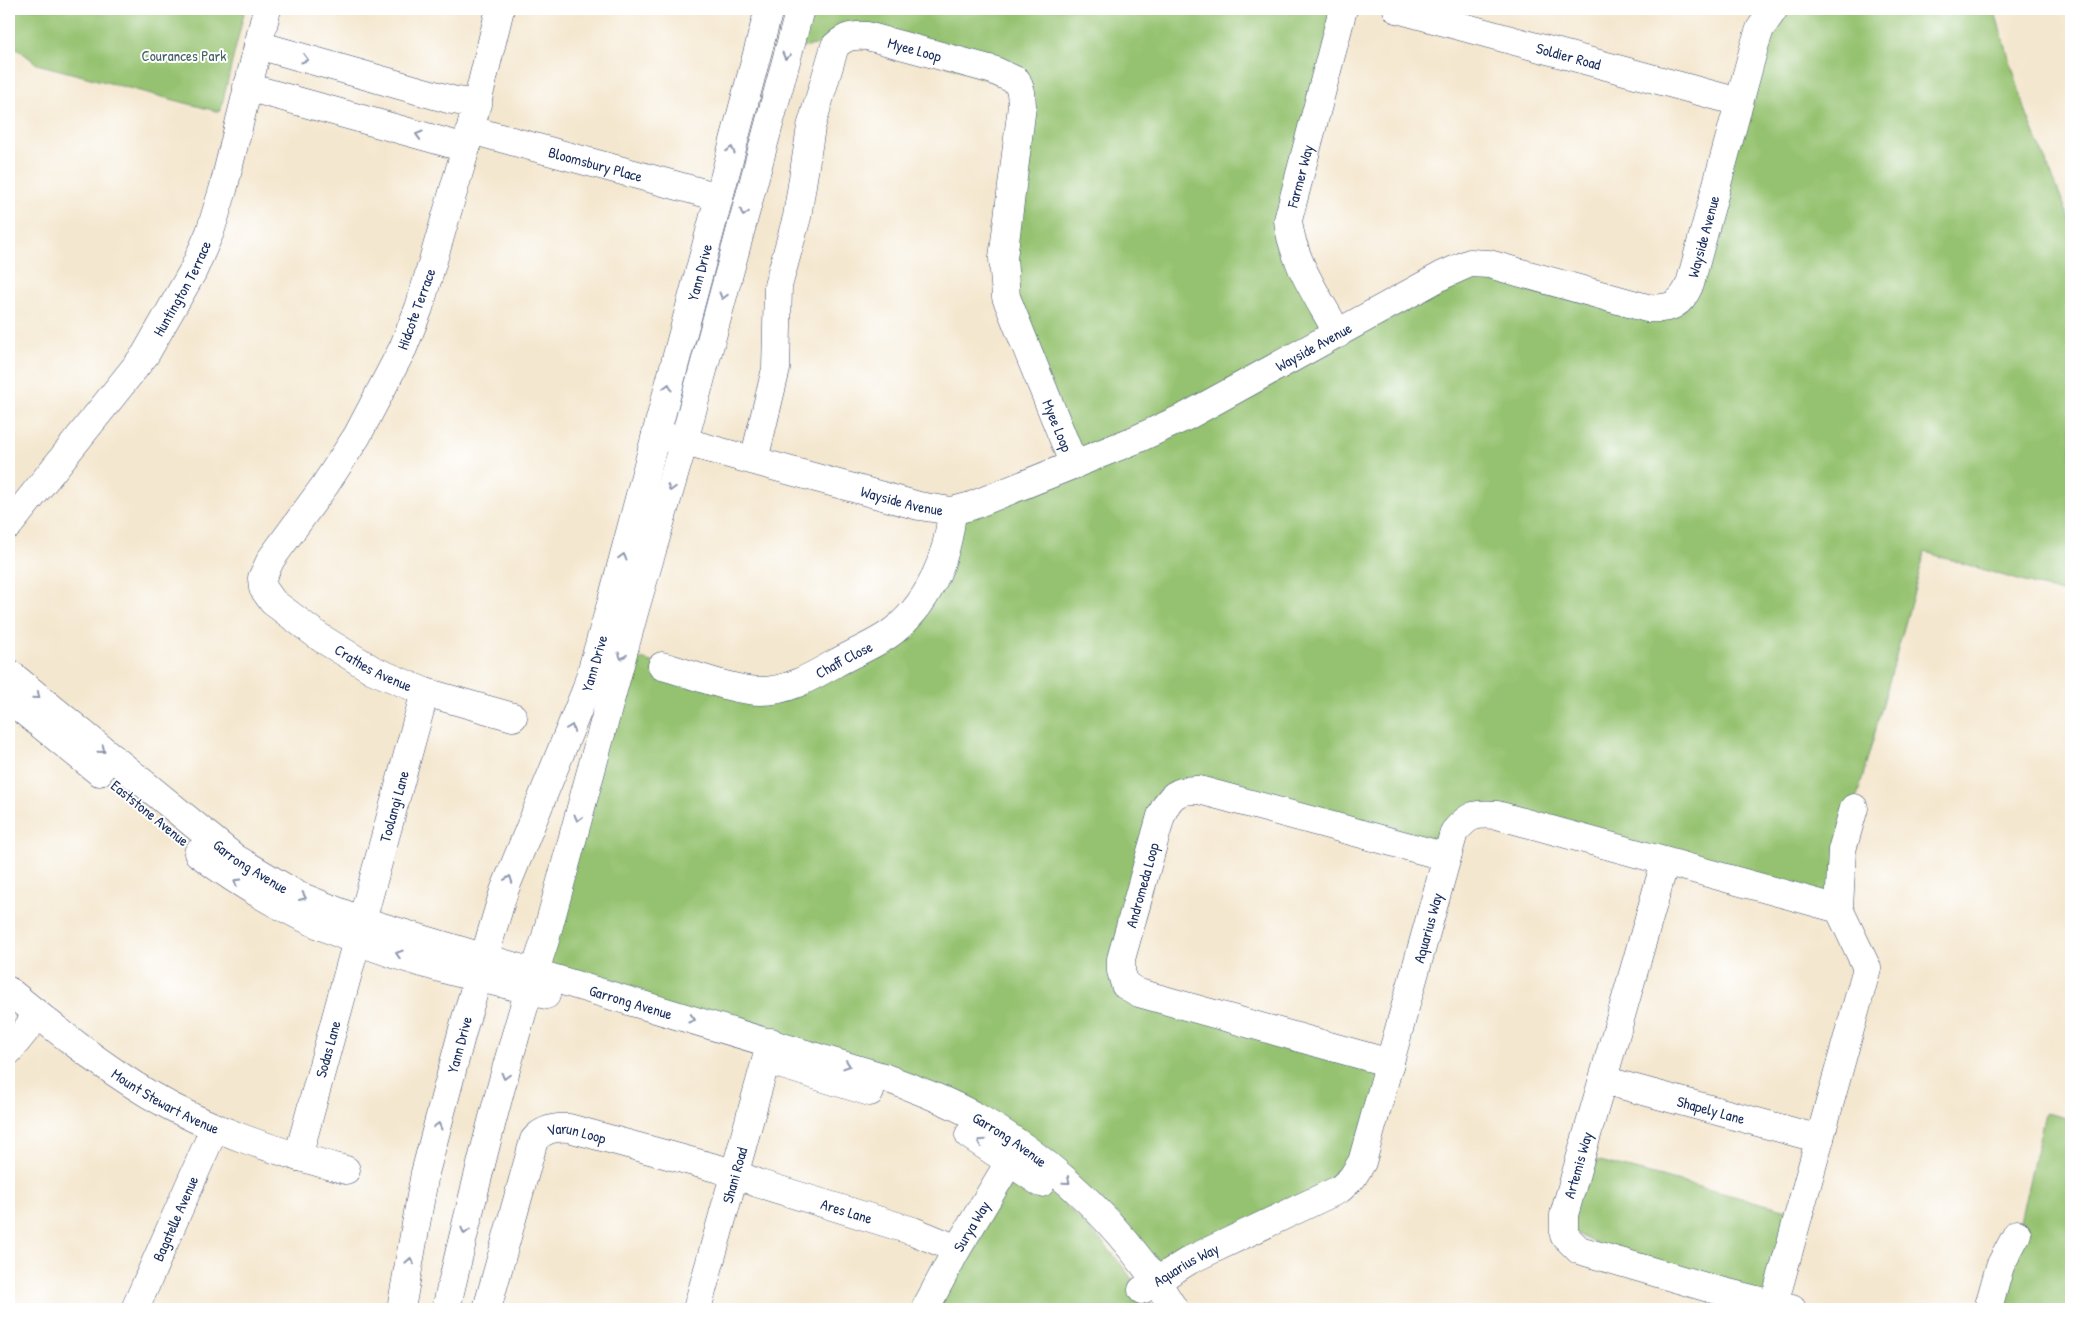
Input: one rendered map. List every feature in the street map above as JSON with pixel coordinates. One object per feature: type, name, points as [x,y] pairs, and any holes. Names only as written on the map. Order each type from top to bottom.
[{"type":"street","name":"Huntington Terrace","points":[[9,525],[121,388],[169,316],[193,271],[210,232],[223,190],[267,9]]},
{"type":"street","name":"Hidcote Terrace","points":[[262,578],[271,559],[325,485],[357,436],[386,385],[418,308],[469,139],[500,9]]},
{"type":"street","name":"Yann Drive","points":[[401,1309],[425,1173],[482,967],[513,867],[586,690],[769,9]]},
{"type":"street","name":"Yann Drive","points":[[446,1309],[476,1183],[684,441],[800,9]]},
{"type":"street","name":"Farmer Way","points":[[1338,334],[1298,259],[1291,242],[1288,220],[1343,9]]},
{"type":"street","name":"Soldier Road","points":[[1396,9],[1739,102]]},
{"type":"street","name":"Wayside Avenue","points":[[656,434],[919,506],[952,511],[971,506],[1074,465],[1187,416],[1460,266],[1477,262],[1648,308],[1669,308],[1678,303],[1690,284],[1760,29],[1774,9]]},
{"type":"street","name":"Myee Loop","points":[[754,460],[774,384],[778,286],[797,217],[811,127],[836,46],[844,38],[853,35],[867,36],[993,70],[1017,81],[1021,92],[1022,106],[1003,258],[1004,281],[1009,304],[1074,465]]},
{"type":"street","points":[[258,45],[452,100],[478,104]]},
{"type":"street","name":"Bloomsbury Place","points":[[247,87],[719,197]]},
{"type":"street","name":"Chaff Close","points":[[662,666],[759,691],[793,685],[807,679],[887,635],[918,608],[945,554],[950,535],[952,511]]},
{"type":"street","name":"Crathes Avenue","points":[[262,578],[263,588],[273,602],[321,638],[373,670],[425,692],[513,716]]},
{"type":"street","name":"Garrong Avenue","points":[[9,673],[235,858],[359,930],[446,970],[482,967],[769,1051],[910,1106],[976,1138],[1015,1152],[1150,1294],[1174,1309]]},
{"type":"street","name":"Toolangi Lane","points":[[359,930],[425,692]]},
{"type":"street","name":"Eaststone Avenue","points":[[9,699],[230,878],[276,906],[326,929]]},
{"type":"street","name":"Andromeda Loop","points":[[1390,1062],[1139,993],[1125,985],[1121,971],[1121,959],[1153,844],[1167,803],[1175,793],[1186,790],[1199,790],[1447,857]]},
{"type":"street","points":[[1783,1307],[1820,1139],[1867,968],[1839,910],[1842,850],[1854,808]]},
{"type":"street","name":"Aquarius Way","points":[[1150,1294],[1190,1260],[1340,1189],[1352,1178],[1362,1162],[1454,832],[1467,818],[1480,814],[1497,815],[1839,910]]},
{"type":"street","name":"Artemis Way","points":[[1665,862],[1564,1214],[1564,1235],[1579,1250],[1706,1299],[1783,1307]]},
{"type":"street","name":"Garrong Avenue","points":[[326,929],[359,930]]},
{"type":"street","name":"Sodas Lane","points":[[298,1157],[359,930]]},
{"type":"street","name":"Mount Stewart Avenue","points":[[9,991],[118,1075],[152,1096],[214,1127],[298,1157],[346,1170]]},
{"type":"street","points":[[9,1051],[38,1015]]},
{"type":"street","name":"Shani Road","points":[[697,1309],[769,1051]]},
{"type":"street","name":"Shapely Lane","points":[[1603,1080],[1820,1139]]},
{"type":"street","name":"Bagatelle Avenue","points":[[135,1309],[214,1127]]},
{"type":"street","name":"Varun Loop","points":[[487,1309],[531,1149],[534,1140],[544,1131],[557,1127],[569,1128],[734,1173]]},
{"type":"street","name":"Surya Way","points":[[925,1309],[1015,1152]]},
{"type":"street","name":"Ares Lane","points":[[734,1173],[757,1183],[913,1231],[958,1249]]},
{"type":"street","points":[[1988,1309],[2000,1266],[2017,1234]]},
{"type":"green space","name":"Courances Park","points":[[9,9],[245,9],[220,112],[37,64],[9,42]]},
{"type":"green space","points":[[800,9],[1343,9],[1290,208],[1338,334],[1460,266],[1669,308],[1774,9],[1994,9],[2027,115],[2071,222],[2071,596],[1925,552],[1854,808],[1839,909],[1480,813],[1447,857],[1175,793],[1125,985],[1390,1063],[1362,1162],[1156,1281],[979,1119],[535,972],[623,652],[662,666],[759,691],[903,622],[952,511],[1074,465],[1012,312],[1021,92],[867,36],[787,50]]},
{"type":"green space","points":[[2045,1113],[2071,1119],[2071,1309],[1988,1309],[2017,1234]]},
{"type":"green space","points":[[1581,1156],[1799,1213],[1774,1304],[1655,1273],[1563,1227]]},
{"type":"green space","points":[[1010,1160],[1051,1192],[1088,1227],[1122,1266],[1152,1309],[925,1309]]}]
